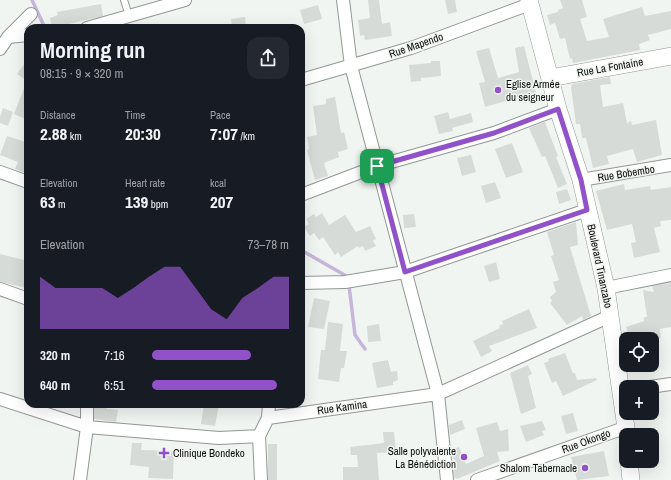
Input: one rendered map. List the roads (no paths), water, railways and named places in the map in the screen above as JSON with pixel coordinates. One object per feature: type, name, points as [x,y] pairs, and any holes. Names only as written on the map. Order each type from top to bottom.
[{"type":"street","points":[[101,24],[185,0]]},
{"type":"street","points":[[343,0],[351,66],[438,394],[447,480]]},
{"type":"street","name":"Rue Mapendo","points":[[305,79],[411,48],[530,2]]},
{"type":"street","name":"Boulevard Tinanzabo","points":[[530,2],[558,109],[581,180],[606,288],[622,380]]},
{"type":"street","points":[[0,49],[8,37],[31,14]]},
{"type":"street","points":[[8,37],[24,35]]},
{"type":"street","name":"Rue La Fontaine","points":[[550,78],[671,56]]},
{"type":"street","points":[[305,193],[377,166],[494,133],[558,109]]},
{"type":"street","name":"Rue Bobembo","points":[[581,180],[671,165]]},
{"type":"street","points":[[0,172],[24,181]]},
{"type":"street","points":[[305,283],[345,282],[405,272],[587,210]]},
{"type":"street","points":[[606,288],[671,275]]},
{"type":"street","points":[[0,289],[24,297]]},
{"type":"street","name":"Rue Kamina","points":[[268,418],[438,394],[610,316]]},
{"type":"street","points":[[659,386],[671,384]]},
{"type":"street","points":[[0,399],[24,407]]},
{"type":"street","points":[[28,408],[87,427],[219,438],[259,436]]},
{"type":"street","points":[[80,480],[87,427],[88,408]]},
{"type":"street","points":[[262,480],[259,436],[268,418],[269,408]]},
{"type":"street","name":"Rue Okongo","points":[[477,480],[619,434]]},
{"type":"street","points":[[630,468],[631,480]]},
{"type":"lane","points":[[124,0],[129,16]]},
{"type":"waterway","points":[[32,0],[43,24]]},
{"type":"waterway","points":[[305,252],[348,277],[355,335],[365,349]]},
{"type":"place","name":"Eglise Armée du seigneur","points":[[498,90]]},
{"type":"place","name":"Clinique Bondeko","points":[[164,453]]},
{"type":"place","name":"Salle polyvalente La Bénédiction","points":[[464,457]]},
{"type":"place","name":"Shalom Tabernacle","points":[[585,468]]}]
